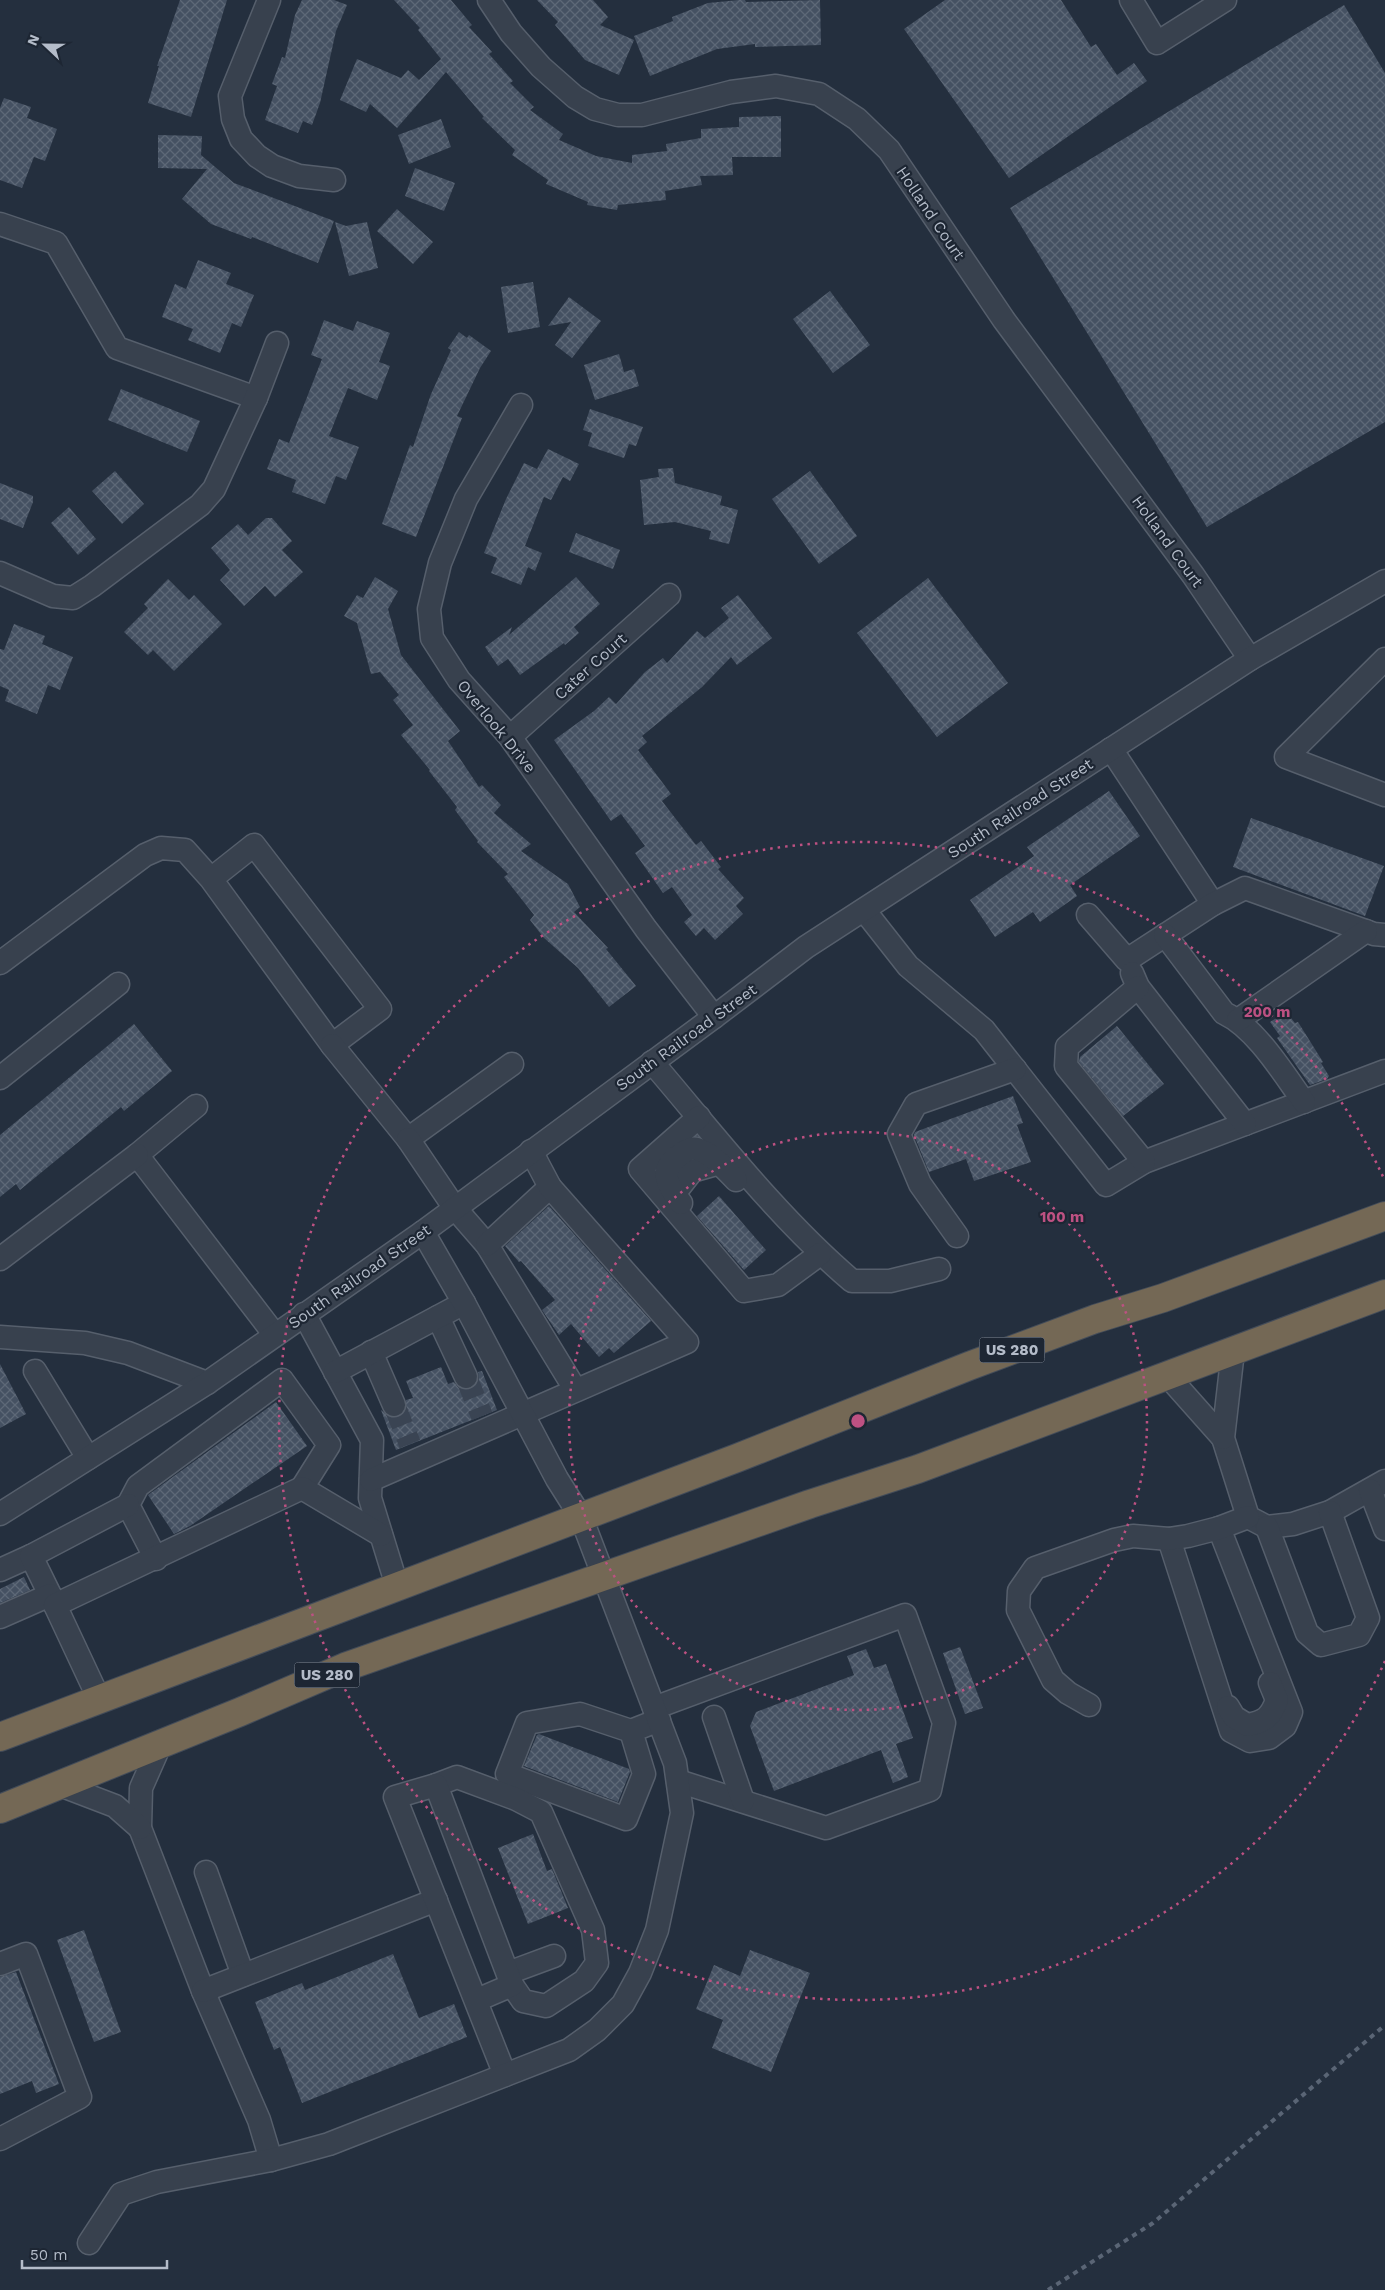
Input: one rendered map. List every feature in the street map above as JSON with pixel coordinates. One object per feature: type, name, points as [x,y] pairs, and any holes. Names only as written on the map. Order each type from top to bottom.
[{"type":"highway","name":"US 280","points":[[0,1737],[581,1517],[970,1366],[1095,1319],[1163,1298],[1385,1216]]},
{"type":"highway","name":"US 280","points":[[0,1809],[160,1745],[344,1667],[810,1504],[918,1469],[1385,1294]]},
{"type":"street","points":[[269,0],[230,96],[233,119],[241,139],[257,156],[272,166],[299,176],[334,180]]},
{"type":"street","name":"Holland Court","points":[[489,0],[511,34],[541,67],[574,97],[595,109],[618,115],[642,114],[690,104],[731,92],[776,86],[820,94],[857,119],[889,150],[1004,320],[1193,575],[1250,658]]},
{"type":"street","points":[[1131,0],[1157,43],[1225,0]]},
{"type":"street","points":[[0,224],[56,243],[117,348],[256,398]]},
{"type":"street","points":[[0,573],[54,596],[72,598],[92,586],[200,505],[214,489],[256,398],[277,343]]},
{"type":"street","name":"Overlook Drive","points":[[521,405],[466,499],[440,563],[429,609],[432,638],[459,680],[510,737],[646,929],[714,1017]]},
{"type":"street","name":"South Railroad Street","points":[[0,1514],[207,1383],[423,1232],[454,1207],[714,1017],[806,947],[1250,658],[1385,581]]},
{"type":"street","name":"Cater Court","points":[[510,737],[670,595]]},
{"type":"street","points":[[1385,659],[1286,757],[1385,795]]},
{"type":"street","points":[[1111,749],[1213,904]]},
{"type":"street","points":[[211,879],[254,845],[380,1009],[332,1045]]},
{"type":"street","points":[[0,963],[145,855],[161,848],[185,850],[211,879],[332,1045],[408,1139],[454,1207],[488,1245],[575,1390]]},
{"type":"street","points":[[1126,960],[1213,904],[1245,888],[1375,934]]},
{"type":"street","points":[[864,910],[908,966],[984,1030],[1106,1185],[1144,1162],[1385,1071]]},
{"type":"street","points":[[1088,915],[1126,960],[1138,987],[1245,1124]]},
{"type":"street","points":[[1238,1020],[1375,934]]},
{"type":"street","points":[[1165,935],[1224,1013],[1238,1020],[1273,1060],[1304,1102]]},
{"type":"street","points":[[0,1078],[118,984]]},
{"type":"street","points":[[1138,987],[1067,1047],[1066,1066],[1144,1162]]},
{"type":"street","points":[[652,1062],[770,1200],[820,1254],[852,1281],[890,1281],[939,1269]]},
{"type":"street","points":[[408,1139],[512,1064]]},
{"type":"street","points":[[957,1236],[920,1184],[899,1134],[916,1104],[1015,1069]]},
{"type":"street","points":[[0,1259],[137,1155],[196,1106]]},
{"type":"street","points":[[699,1117],[640,1169],[718,1263],[744,1292],[778,1285],[820,1254]]},
{"type":"street","points":[[718,1263],[720,1253],[669,1188],[666,1173],[672,1160],[688,1149],[698,1149],[720,1163],[750,1195],[770,1200]]},
{"type":"street","points":[[371,1480],[413,1452],[484,1422],[523,1413],[687,1342],[550,1187],[531,1151]]},
{"type":"street","points":[[137,1155],[275,1335]]},
{"type":"street","points":[[488,1245],[550,1187]]},
{"type":"street","points":[[89,2243],[108,2211],[121,2194],[157,2182],[271,2160],[329,2144],[569,2050],[596,2030],[623,2004],[640,1973],[658,1930],[682,1813],[675,1763],[581,1517],[557,1479],[464,1303],[423,1232]]},
{"type":"street","points":[[335,1372],[464,1303]]},
{"type":"street","points":[[304,1314],[372,1440],[370,1498],[397,1586]]},
{"type":"street","points":[[438,1317],[466,1377]]},
{"type":"street","points":[[0,1337],[85,1343],[128,1352],[207,1383]]},
{"type":"street","points":[[1223,1438],[1233,1351]]},
{"type":"street","points":[[371,1352],[394,1405]]},
{"type":"street","points":[[35,1371],[88,1458]]},
{"type":"street","points":[[1167,1376],[1223,1438],[1257,1522],[1307,1633],[1321,1645],[1359,1635],[1368,1618],[1330,1512]]},
{"type":"street","points":[[0,1570],[31,1556],[128,1505],[138,1486],[282,1380],[328,1445],[302,1488],[156,1558],[53,1600],[0,1617]]},
{"type":"street","points":[[1088,1705],[1068,1693],[1053,1680],[1018,1610],[1019,1591],[1034,1568],[1114,1540],[1133,1536],[1169,1539],[1257,1522],[1294,1524],[1330,1512],[1377,1486],[1385,1529]]},
{"type":"street","points":[[302,1488],[381,1535]]},
{"type":"street","points":[[128,1505],[156,1558]]},
{"type":"street","points":[[1169,1539],[1231,1731],[1250,1741],[1269,1738],[1284,1726],[1291,1712],[1219,1528]]},
{"type":"street","points":[[31,1556],[99,1699]]},
{"type":"street","points":[[631,1731],[656,1714],[905,1615],[944,1723],[930,1790],[826,1828],[678,1780]]},
{"type":"street","points":[[580,1714],[631,1731],[644,1774],[626,1819],[507,1774],[527,1723],[580,1714]]},
{"type":"street","points":[[714,1717],[743,1801]]},
{"type":"street","points":[[160,1745],[141,1788],[140,1828],[203,1991],[259,2120],[271,2160]]},
{"type":"street","points":[[436,1784],[510,1979],[523,2001],[546,2006],[584,1981],[597,1964],[593,1930],[541,1812],[516,1799],[457,1777],[395,1797],[477,2000],[505,2075]]},
{"type":"street","points":[[60,1785],[115,1806],[140,1828]]},
{"type":"street","points":[[206,1872],[243,1975]]},
{"type":"street","points":[[203,1991],[436,1900]]},
{"type":"street","points":[[0,1964],[26,1954],[80,2097],[0,2139]]},
{"type":"street","points":[[477,2000],[510,1979],[554,1956]]},
{"type":"building","points":[[180,0],[227,0],[191,117],[148,103],[159,66],[157,66]]},
{"type":"building","points":[[302,0],[334,0],[347,5],[336,31],[320,103],[312,125],[303,121],[298,133],[265,120],[277,86],[272,84],[282,57],[285,58],[295,15]]},
{"type":"building","points":[[394,0],[451,0],[472,25],[469,27],[492,52],[489,54],[513,81],[510,83],[534,107],[530,110],[563,134],[559,140],[596,156],[632,163],[632,155],[667,151],[666,144],[701,138],[701,129],[739,127],[739,117],[781,116],[781,157],[732,157],[733,175],[700,176],[702,185],[665,191],[666,200],[618,205],[617,210],[587,205],[588,202],[546,184],[548,180],[512,155],[515,150],[482,118],[484,117],[446,72],[397,128],[370,104],[366,112],[340,100],[357,59],[401,78],[408,70],[419,80],[441,59],[418,30],[420,28]]},
{"type":"building","points":[[537,0],[593,0],[608,17],[600,25],[634,40],[619,75],[585,60],[555,25],[558,22]]},
{"type":"building","points":[[745,0],[746,2],[820,0],[821,45],[755,47],[755,44],[717,49],[650,76],[634,36],[673,21],[672,17],[708,3]]},
{"type":"building","points":[[945,0],[1061,0],[1091,47],[1096,44],[1117,75],[1134,63],[1147,81],[1009,178],[904,29]]},
{"type":"building","points":[[1344,5],[1385,73],[1385,422],[1207,527],[1010,208]]},
{"type":"building","points":[[4,98],[31,107],[27,118],[57,129],[45,161],[34,157],[22,188],[0,180],[0,108]]},
{"type":"building","points":[[441,119],[451,147],[409,164],[398,135]]},
{"type":"building","points":[[158,135],[202,136],[201,155],[234,183],[334,221],[318,263],[252,237],[251,239],[211,224],[182,199],[207,169],[158,168]]},
{"type":"building","points":[[415,168],[455,183],[444,211],[405,196]]},
{"type":"building","points":[[397,209],[433,242],[413,264],[377,231]]},
{"type":"building","points":[[335,222],[346,226],[367,222],[378,268],[349,276]]},
{"type":"building","points":[[198,260],[231,273],[226,284],[254,295],[241,327],[232,323],[220,353],[188,340],[193,329],[162,317],[175,284],[186,289]]},
{"type":"building","points":[[533,282],[540,327],[508,333],[501,287]]},
{"type":"building","points":[[830,291],[870,345],[833,373],[793,319]]},
{"type":"building","points":[[569,297],[601,321],[572,358],[555,345],[571,322],[548,326]]},
{"type":"building","points":[[324,320],[353,331],[357,321],[390,333],[379,362],[390,366],[377,400],[348,388],[329,436],[359,447],[346,480],[336,476],[325,504],[292,492],[296,480],[267,469],[279,439],[289,443],[322,359],[311,355]]},
{"type":"building","points":[[459,332],[467,338],[469,335],[491,351],[480,368],[457,416],[462,418],[416,537],[382,524],[410,445],[413,447],[431,394],[451,350],[448,348]]},
{"type":"building","points":[[619,354],[624,372],[634,369],[639,386],[595,400],[584,365]]},
{"type":"building","points":[[121,389],[200,421],[187,452],[108,420]]},
{"type":"building","points":[[590,409],[643,427],[636,446],[629,444],[624,458],[588,446],[592,433],[583,430]]},
{"type":"building","points":[[548,449],[579,464],[570,481],[563,477],[551,500],[544,497],[525,546],[542,553],[535,571],[528,567],[521,585],[491,573],[497,558],[484,553],[506,499],[524,463],[537,469]]},
{"type":"building","points":[[673,468],[675,483],[722,496],[720,505],[738,510],[729,544],[709,539],[711,531],[675,522],[644,525],[640,480],[659,477],[658,469]]},
{"type":"building","points":[[115,471],[144,504],[122,524],[92,491]]},
{"type":"building","points":[[810,471],[857,536],[819,564],[772,499]]},
{"type":"building","points":[[0,483],[33,496],[33,502],[23,528],[0,519]]},
{"type":"building","points":[[69,507],[96,539],[78,555],[51,523]]},
{"type":"building","points":[[266,518],[272,518],[292,541],[282,550],[303,572],[275,597],[265,586],[244,606],[220,580],[230,570],[211,548],[238,524],[248,535]]},
{"type":"building","points":[[576,533],[620,550],[613,569],[569,552]]},
{"type":"building","points":[[375,577],[398,591],[388,609],[401,655],[460,731],[448,741],[479,787],[482,785],[501,805],[494,813],[531,844],[521,851],[568,884],[580,907],[574,912],[608,948],[606,949],[636,986],[609,1007],[578,968],[544,938],[530,920],[534,915],[504,877],[508,874],[477,842],[455,810],[457,807],[401,735],[413,725],[393,700],[399,695],[380,672],[371,674],[357,623],[344,616],[357,595],[363,598]]},
{"type":"building","points":[[576,577],[600,604],[574,627],[579,633],[565,645],[564,643],[520,675],[508,659],[498,666],[485,647],[512,627],[509,635]]},
{"type":"building","points":[[928,578],[1008,683],[937,737],[857,633]]},
{"type":"building","points":[[168,579],[189,600],[194,595],[222,624],[174,671],[153,650],[148,655],[124,632],[148,608],[144,604]]},
{"type":"building","points":[[738,595],[772,638],[737,665],[731,657],[702,687],[642,736],[647,742],[638,750],[671,794],[662,801],[696,845],[701,841],[721,867],[718,869],[744,898],[736,906],[743,914],[715,940],[704,928],[696,936],[684,922],[692,915],[672,887],[663,893],[635,853],[645,846],[621,814],[611,821],[554,740],[594,711],[609,697],[616,704],[645,672],[663,658],[667,663],[697,631],[705,638],[729,618],[721,608]]},
{"type":"building","points":[[14,624],[45,636],[42,644],[73,657],[60,690],[48,685],[37,714],[5,701],[9,690],[0,686],[0,649],[4,650]]},
{"type":"building","points":[[1109,791],[1140,836],[1070,885],[1077,896],[1040,922],[1033,912],[995,937],[970,900],[1034,856],[1027,847]]},
{"type":"building","points":[[1251,818],[1384,866],[1365,916],[1233,867]]},
{"type":"building","points":[[1286,1012],[1295,1023],[1298,1022],[1323,1062],[1321,1063],[1329,1076],[1327,1079],[1310,1085],[1277,1038],[1280,1036],[1270,1022]]},
{"type":"building","points":[[134,1024],[172,1071],[124,1111],[121,1107],[20,1190],[16,1184],[0,1197],[0,1135]]},
{"type":"building","points":[[1117,1026],[1164,1084],[1123,1116],[1079,1062],[1080,1057]]},
{"type":"building","points":[[1013,1096],[1023,1123],[1017,1125],[1031,1162],[974,1181],[966,1159],[929,1172],[914,1135],[915,1132]]},
{"type":"building","points":[[719,1196],[766,1250],[744,1270],[697,1216]]},
{"type":"building","points":[[549,1206],[651,1321],[614,1353],[609,1348],[599,1357],[571,1324],[559,1335],[542,1310],[555,1300],[521,1261],[519,1262],[505,1246]]},
{"type":"building","points":[[0,1364],[26,1414],[0,1428]]},
{"type":"building","points":[[441,1367],[448,1384],[454,1382],[464,1390],[471,1389],[476,1385],[479,1379],[478,1372],[482,1371],[497,1410],[396,1450],[381,1410],[392,1418],[400,1417],[405,1412],[406,1400],[413,1398],[406,1381]]},
{"type":"building","points":[[276,1402],[307,1446],[190,1526],[174,1534],[148,1495]]},
{"type":"building","points":[[24,1577],[30,1590],[0,1603],[0,1589]]},
{"type":"building","points":[[960,1647],[983,1708],[965,1714],[943,1653]]},
{"type":"building","points":[[866,1649],[874,1668],[886,1664],[913,1738],[896,1744],[908,1777],[893,1783],[881,1750],[774,1791],[750,1726],[756,1712],[854,1675],[847,1656]]},
{"type":"building","points":[[539,1734],[629,1769],[630,1772],[618,1802],[524,1766]]},
{"type":"building","points":[[533,1834],[547,1871],[552,1869],[568,1908],[528,1924],[498,1848]]},
{"type":"building","points":[[84,1930],[121,2032],[94,2042],[57,1940]]},
{"type":"building","points":[[750,1950],[810,1973],[771,2072],[712,2048],[723,2020],[696,2009],[714,1965],[740,1976]]},
{"type":"building","points":[[393,1954],[419,2018],[454,2004],[467,2037],[302,2103],[280,2047],[274,2050],[255,2002],[302,1983],[305,1990]]},
{"type":"building","points":[[16,1972],[59,2084],[36,2093],[32,2081],[0,2094],[0,1977]]},
{"type":"tunnel","points":[[466,1377],[482,1416]]},
{"type":"tunnel","points":[[394,1405],[410,1444]]},
{"type":"railway","points":[[1048,2290],[1153,2223],[1385,2025]]}]
